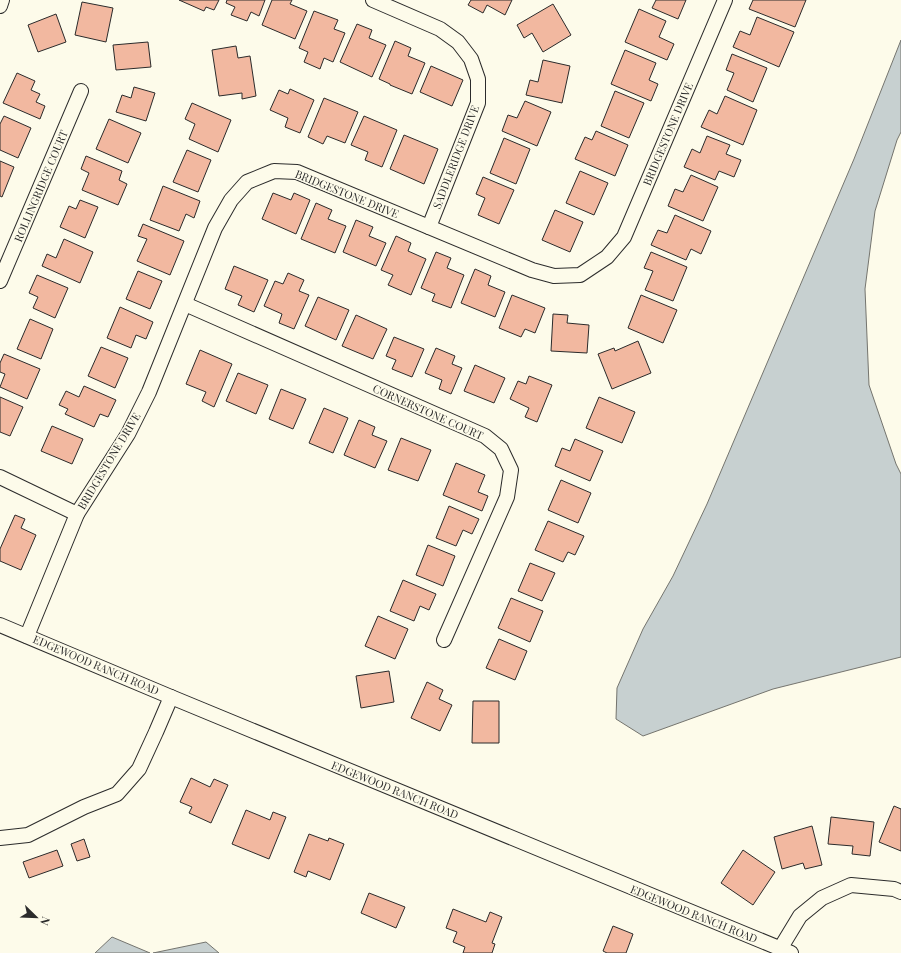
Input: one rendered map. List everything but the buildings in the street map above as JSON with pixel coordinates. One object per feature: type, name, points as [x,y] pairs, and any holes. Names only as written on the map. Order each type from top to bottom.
[{"type":"street","points":[[0,6],[2,0]]},
{"type":"street","name":"SADDLERIDGE DRIVE","points":[[373,0],[440,29],[458,42],[471,59],[478,79],[478,103],[429,227]]},
{"type":"street","name":"BRIDGESTONE DRIVE","points":[[27,636],[77,514],[132,427],[149,392],[216,228],[231,200],[247,182],[274,171],[297,172],[532,270],[554,276],[580,275],[607,257],[624,237],[725,0]]},
{"type":"street","name":"ROLLINGRIDGE COURT","points":[[0,281],[81,91]]},
{"type":"street","name":"CORNERSTONE COURT","points":[[185,304],[484,436],[501,449],[511,470],[507,497],[444,640]]},
{"type":"street","points":[[0,477],[77,514]]},
{"type":"street","name":"EDGEWOOD RANCH ROAD","points":[[0,625],[785,951]]},
{"type":"street","points":[[0,838],[28,835],[84,807],[117,794],[139,769],[171,697]]},
{"type":"street","points":[[785,951],[800,916],[822,898],[851,885],[894,889],[901,892]]},
{"type":"shaded area","points":[[901,40],[901,132],[897,140],[875,211],[865,289],[869,385],[896,464],[901,474],[901,657],[773,689],[643,736],[616,719],[617,688],[643,629],[673,576],[707,504],[854,159]]},
{"type":"shaded area","points":[[112,937],[150,953],[95,953]]},
{"type":"shaded area","points":[[206,942],[219,953],[153,953]]}]
